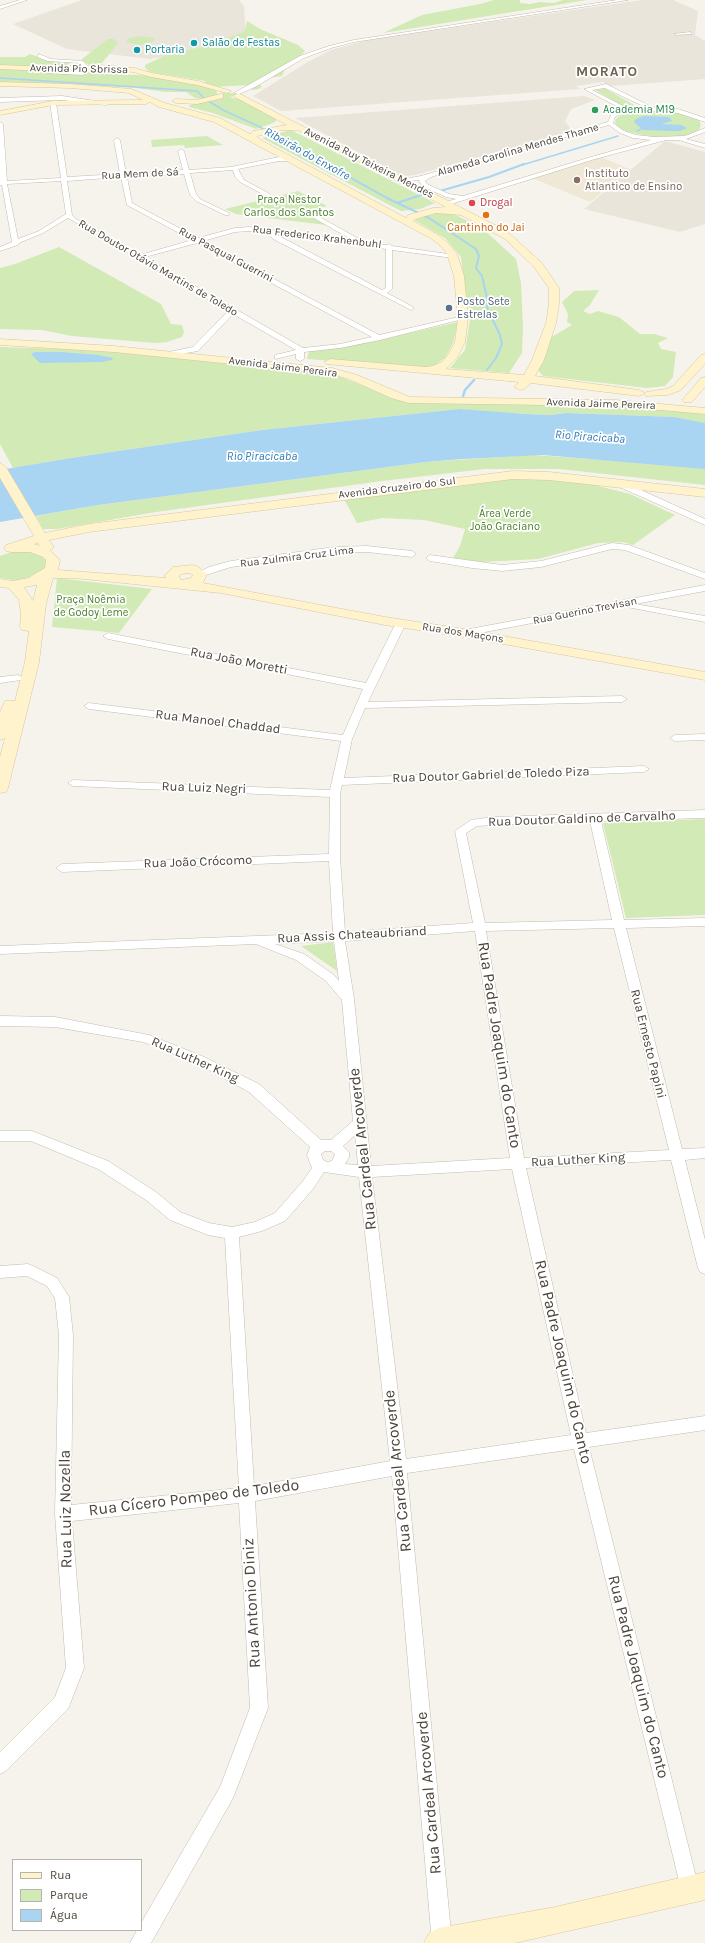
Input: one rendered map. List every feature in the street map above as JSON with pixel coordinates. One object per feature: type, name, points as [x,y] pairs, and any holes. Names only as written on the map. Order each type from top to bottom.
[{"type":"main road","name":"Avenida Pio Sbrissa","points":[[0,67],[134,70],[151,75],[198,83],[226,94]]},
{"type":"main road","name":"Avenida Pio Sbrissa","points":[[84,70],[189,83],[211,88],[226,94]]},
{"type":"main road","points":[[125,75],[134,70]]},
{"type":"main road","points":[[0,84],[106,88],[138,93],[254,135],[284,158],[378,206],[412,217],[446,246],[453,256],[460,276],[463,318],[460,342],[446,364],[436,369],[405,371],[384,377],[379,381],[378,386],[383,392]]},
{"type":"main road","points":[[128,102],[137,99],[138,93]]},
{"type":"main road","points":[[0,114],[78,102],[128,102],[185,106],[188,102],[203,101],[226,94]]},
{"type":"main road","name":"Avenida Ruy Teixeira Mendes","points":[[226,94],[282,124],[302,129],[429,193],[500,231],[538,265],[554,288],[554,304],[551,323],[538,360],[528,379],[516,390],[478,401]]},
{"type":"main road","points":[[54,105],[166,104]]},
{"type":"main road","points":[[254,135],[282,124]]},
{"type":"main road","points":[[412,217],[435,210],[448,203]]},
{"type":"main road","points":[[435,210],[450,210],[476,218]]},
{"type":"main road","name":"Avenida Jaime Pereira","points":[[0,338],[70,340],[332,371],[353,377],[383,392],[409,400],[616,403],[705,411]]},
{"type":"main road","name":"Avenida Jaime Pereira","points":[[0,342],[172,352],[191,351],[278,357],[301,353],[421,371],[528,379],[650,394],[705,403]]},
{"type":"main road","points":[[650,394],[668,392],[677,388],[705,357]]},
{"type":"main road","points":[[487,376],[504,383],[506,388],[503,394],[496,397]]},
{"type":"main road","points":[[547,401],[611,398],[675,402],[688,400],[704,382]]},
{"type":"main road","points":[[0,467],[46,544],[49,564],[39,604],[32,662],[0,788]]},
{"type":"main road","name":"Avenida Cruzeiro do Sul","points":[[4,548],[42,537],[89,528],[506,476],[549,476],[618,483],[648,492],[705,493]]},
{"type":"main road","name":"Avenida Cruzeiro do Sul","points":[[49,564],[60,545],[89,528]]},
{"type":"main road","points":[[4,548],[32,548],[49,564]]},
{"type":"main road","points":[[7,584],[32,582],[49,564]]},
{"type":"main road","name":"Rua dos Maçons","points":[[49,564],[74,574],[221,589],[401,623],[705,676]]},
{"type":"main road","points":[[185,569],[175,572],[171,576],[179,584],[194,583],[200,575]]},
{"type":"main road","name":"Rua dos Maçons","points":[[102,576],[185,569],[196,570],[200,575],[221,589]]},
{"type":"main road","points":[[0,735],[18,678],[24,653],[28,614],[26,600],[22,593],[7,584]]},
{"type":"main road","points":[[441,1943],[555,1921],[697,1887]]},
{"type":"street","points":[[0,8],[25,0]]},
{"type":"street","points":[[226,94],[258,83],[302,57],[329,47],[354,41],[626,0]]},
{"type":"street","points":[[676,34],[690,34]]},
{"type":"street","points":[[39,56],[50,60],[81,62],[85,65],[84,70]]},
{"type":"street","name":"Avenida Pio Sbrissa","points":[[49,72],[84,70]]},
{"type":"street","points":[[620,112],[623,108],[587,89],[606,86],[642,105],[652,108],[685,112],[705,120]]},
{"type":"street","points":[[62,98],[78,102]]},
{"type":"street","points":[[0,100],[62,98],[106,103]]},
{"type":"street","name":"Rua Doutor Otávio Martins de Toledo","points":[[54,105],[63,179],[70,215],[74,220],[232,311],[301,353]]},
{"type":"street","points":[[652,108],[633,109],[620,112],[614,116],[610,123],[617,130],[628,134],[642,138],[662,140]]},
{"type":"street","name":"Alameda Carolina Mendes Thame","points":[[402,180],[416,180],[431,176],[499,154],[610,123]]},
{"type":"street","points":[[0,124],[2,182],[16,244]]},
{"type":"street","points":[[448,203],[462,197],[646,143],[699,134],[705,130]]},
{"type":"street","points":[[699,134],[699,137],[705,141]]},
{"type":"street","points":[[676,139],[688,140],[705,146]]},
{"type":"street","name":"Rua Pasqual Guerrini","points":[[117,140],[129,204],[380,338]]},
{"type":"street","points":[[181,150],[193,195],[198,200],[227,214]]},
{"type":"street","name":"Rua Mem de Sá","points":[[2,182],[235,169],[284,158]]},
{"type":"street","points":[[235,169],[242,181],[268,195]]},
{"type":"street","points":[[431,176],[422,180],[424,185],[448,196],[462,197]]},
{"type":"street","points":[[309,213],[363,243]]},
{"type":"street","points":[[0,249],[16,244],[70,215]]},
{"type":"street","name":"Rua Frederico Krahenbuhl","points":[[139,257],[242,229],[389,246],[453,256]]},
{"type":"street","points":[[269,231],[275,238],[411,308]]},
{"type":"street","points":[[382,293],[389,289],[389,246]]},
{"type":"street","name":"Rua Frederico Krahenbuhl","points":[[428,252],[446,246]]},
{"type":"street","points":[[191,351],[199,345],[205,337],[232,311]]},
{"type":"street","points":[[301,353],[380,338],[463,318]]},
{"type":"street","points":[[172,352],[205,337]]},
{"type":"street","points":[[648,492],[705,522]]},
{"type":"street","points":[[430,558],[502,568],[541,564],[612,546],[626,547],[705,576]]},
{"type":"street","name":"Rua Zulmira Cruz Lima","points":[[200,575],[212,569],[231,564],[335,550],[367,549],[412,554]]},
{"type":"street","name":"Rua Zulmira Cruz Lima","points":[[185,569],[218,564],[231,564]]},
{"type":"street","name":"Rua Guerino Trevisan","points":[[464,633],[705,588]]},
{"type":"street","points":[[619,604],[705,619]]},
{"type":"street","name":"Rua Cardeal Arcoverde","points":[[401,623],[369,686],[347,739],[336,788],[334,857],[339,937],[348,1000],[365,1172],[399,1467],[441,1943]]},
{"type":"street","name":"Rua João Moretti","points":[[108,636],[369,686]]},
{"type":"street","points":[[0,680],[18,678]]},
{"type":"street","points":[[360,706],[622,699]]},
{"type":"street","name":"Rua Manoel Chaddad","points":[[89,706],[347,739]]},
{"type":"street","points":[[675,738],[705,737]]},
{"type":"street","name":"Rua Doutor Gabriel de Toledo Piza","points":[[336,788],[644,769]]},
{"type":"street","name":"Rua Luiz Negri","points":[[72,783],[336,788]]},
{"type":"street","name":"Rua Doutor Galdino de Carvalho","points":[[460,831],[475,823],[493,821],[595,819],[705,814]]},
{"type":"street","name":"Rua Ernesto Papini","points":[[595,819],[618,925],[705,1268]]},
{"type":"street","name":"Rua Padre Joaquim do Canto","points":[[460,831],[480,927],[518,1164],[580,1442],[697,1887]]},
{"type":"street","name":"Rua João Crócomo","points":[[62,868],[334,857]]},
{"type":"street","name":"Rua Assis Chateaubriand","points":[[0,950],[339,937],[480,927],[705,922]]},
{"type":"street","points":[[254,941],[300,957],[330,978],[348,1000]]},
{"type":"street","name":"Rua Luther King","points":[[0,1021],[55,1022],[145,1038],[198,1059],[254,1088],[319,1147]]},
{"type":"street","points":[[334,1146],[360,1123]]},
{"type":"street","points":[[0,1136],[32,1136],[103,1165],[151,1196],[174,1216],[208,1229],[232,1233],[257,1227],[280,1217],[308,1185],[327,1167],[341,1161],[342,1152],[334,1146],[324,1145],[319,1147],[314,1155],[317,1164],[327,1167]]},
{"type":"street","name":"Rua Luther King","points":[[327,1167],[365,1172],[705,1153]]},
{"type":"street","name":"Rua Antonio Diniz","points":[[140,1943],[227,1792],[259,1708],[232,1233]]},
{"type":"street","name":"Rua Luiz Nozella","points":[[0,1272],[28,1270],[52,1282],[62,1297],[66,1335],[63,1514],[75,1668],[62,1703],[0,1765]]},
{"type":"street","name":"Rua Cícero Pompeo de Toledo","points":[[63,1514],[246,1495],[399,1467],[705,1423]]},
{"type":"shaded area","points":[[82,0],[239,0],[244,6],[246,41],[150,59],[67,49],[13,24]]},
{"type":"shaded area","points":[[642,0],[673,0],[698,11],[695,35],[705,41],[705,79],[611,86],[603,82],[576,86],[580,89],[281,111],[253,96],[306,63],[331,50],[368,40]]},
{"type":"shaded area","points":[[584,96],[595,100],[571,109],[565,121],[572,131],[415,175],[406,176],[397,173],[295,118]]},
{"type":"shaded area","points":[[665,141],[705,152],[705,224],[680,232],[584,209]]},
{"type":"shaded area","name":"Instituto Atlantico de Ensino","points":[[601,157],[631,170],[590,202],[532,178]]},
{"type":"green space","points":[[494,0],[520,0],[520,3],[530,4],[540,2],[554,3],[563,0],[587,0],[383,33],[422,15]]},
{"type":"green space","points":[[247,21],[260,29],[298,45],[305,51],[298,58],[284,65],[285,69],[282,76],[261,79],[256,83],[262,86],[259,89],[252,90],[253,86],[249,85],[214,87],[219,97],[224,97],[221,94],[224,93],[234,93],[235,95],[230,97],[251,102],[275,118],[276,121],[273,123],[256,129],[213,113],[189,107],[190,105],[207,100],[195,98],[186,92],[166,92],[136,88],[85,85],[0,82],[0,57],[25,57],[30,54],[53,62],[70,63],[63,67],[25,67],[110,74],[161,76],[205,83],[205,81],[150,72],[145,68],[145,65],[168,54],[199,48],[241,33],[245,30]]},
{"type":"green space","points":[[142,36],[154,38],[155,41],[140,45],[126,42],[129,38]]},
{"type":"green space","points":[[108,39],[114,39],[118,43],[102,63],[90,65],[83,62],[82,59]]},
{"type":"green space","points":[[602,88],[636,106],[626,108],[595,90]]},
{"type":"green space","points":[[642,110],[669,110],[692,116],[699,120],[701,125],[699,130],[693,134],[654,137],[628,132],[619,128],[615,123],[616,119],[621,115]]},
{"type":"green space","points":[[291,130],[435,203],[420,209],[401,211],[262,138]]},
{"type":"green space","points":[[207,136],[223,145],[185,148],[184,145],[152,147],[151,140]]},
{"type":"green space","name":"Praça Nestor Carlos dos Santos","points":[[298,191],[327,206],[303,212],[326,225],[236,214],[225,209]]},
{"type":"green space","points":[[436,213],[452,213],[483,229],[516,259],[521,283],[523,327],[522,353],[509,373],[450,368],[465,350],[471,314],[464,287],[461,257],[445,238],[414,220]]},
{"type":"green space","points":[[59,247],[161,304],[171,324],[182,325],[184,332],[182,337],[167,342],[155,343],[72,336],[42,330],[0,329],[0,268],[15,264]]},
{"type":"green space","points":[[599,290],[590,305],[583,311],[590,314],[598,311],[619,317],[640,334],[654,334],[668,338],[658,343],[661,349],[676,352],[673,377],[665,386],[647,388],[543,376],[538,370],[550,338],[572,325],[567,322],[568,314],[562,302],[574,291]]},
{"type":"green space","points":[[458,322],[453,343],[445,358],[435,365],[424,368],[307,359],[309,351],[388,338]]},
{"type":"green space","points":[[0,347],[96,350],[310,371],[338,376],[394,398],[616,404],[705,413],[705,423],[675,417],[567,413],[550,415],[483,412],[459,409],[262,430],[77,457],[13,468],[0,444]]},
{"type":"green space","points":[[533,455],[705,467],[705,485],[559,469],[485,469],[382,481],[156,512],[57,529],[43,529],[36,516],[98,505],[426,462]]},
{"type":"green space","name":"Área Verde João Graciano","points":[[504,479],[548,479],[586,483],[630,494],[675,515],[633,545],[623,542],[598,543],[538,559],[482,562],[453,558],[460,546],[465,529],[424,520],[382,518],[357,523],[344,499]]},
{"type":"green space","points":[[21,549],[48,554],[45,574],[19,581],[0,578],[0,556]]},
{"type":"green space","name":"Praça Noêmia de Godoy Leme","points":[[57,578],[152,589],[119,633],[52,627]]},
{"type":"green space","points":[[705,819],[705,915],[626,918],[603,823]]},
{"type":"green space","points":[[333,942],[337,971],[301,946]]},
{"type":"water","points":[[644,116],[669,117],[672,121],[661,124],[681,125],[687,128],[680,131],[643,130],[634,122],[636,119]]},
{"type":"water","points":[[35,352],[61,352],[98,355],[113,358],[112,360],[101,362],[40,363],[31,354]]},
{"type":"water","name":"Rio Piracicaba","points":[[459,409],[550,415],[567,413],[675,417],[705,423],[705,469],[543,455],[463,459],[426,462],[98,505],[0,522],[0,470],[77,457],[262,430]]},
{"type":"waterway","name":"Ribeirão do Enxofre","points":[[0,78],[197,91],[205,99],[223,110],[258,126],[328,165]]},
{"type":"waterway","points":[[637,131],[641,129]]},
{"type":"waterway","points":[[522,165],[618,136]]},
{"type":"waterway","name":"Ribeirão do Enxofre","points":[[326,164],[397,203]]},
{"type":"waterway","points":[[440,191],[489,177],[524,164]]},
{"type":"waterway","points":[[397,203],[421,195]]},
{"type":"waterway","name":"Ribeirão do Enxofre","points":[[397,203],[429,218],[476,249],[479,256],[476,268],[482,276],[488,302],[487,308],[500,335],[502,344],[496,358],[487,370]]},
{"type":"waterway","points":[[463,396],[465,390],[474,380]]},
{"type":"place","name":"Salão de Festas","points":[[194,43]]},
{"type":"place","name":"Portaria","points":[[137,50]]},
{"type":"place","name":"Academia M19","points":[[595,110]]},
{"type":"place","name":"Instituto Atlantico de Ensino","points":[[577,180]]},
{"type":"place","name":"Drogal","points":[[472,203]]},
{"type":"place","name":"Cantinho do Jai","points":[[486,215]]},
{"type":"place","name":"Posto Sete Estrelas","points":[[449,308]]},
{"type":"district","name":"MORATO","points":[[607,72]]}]
